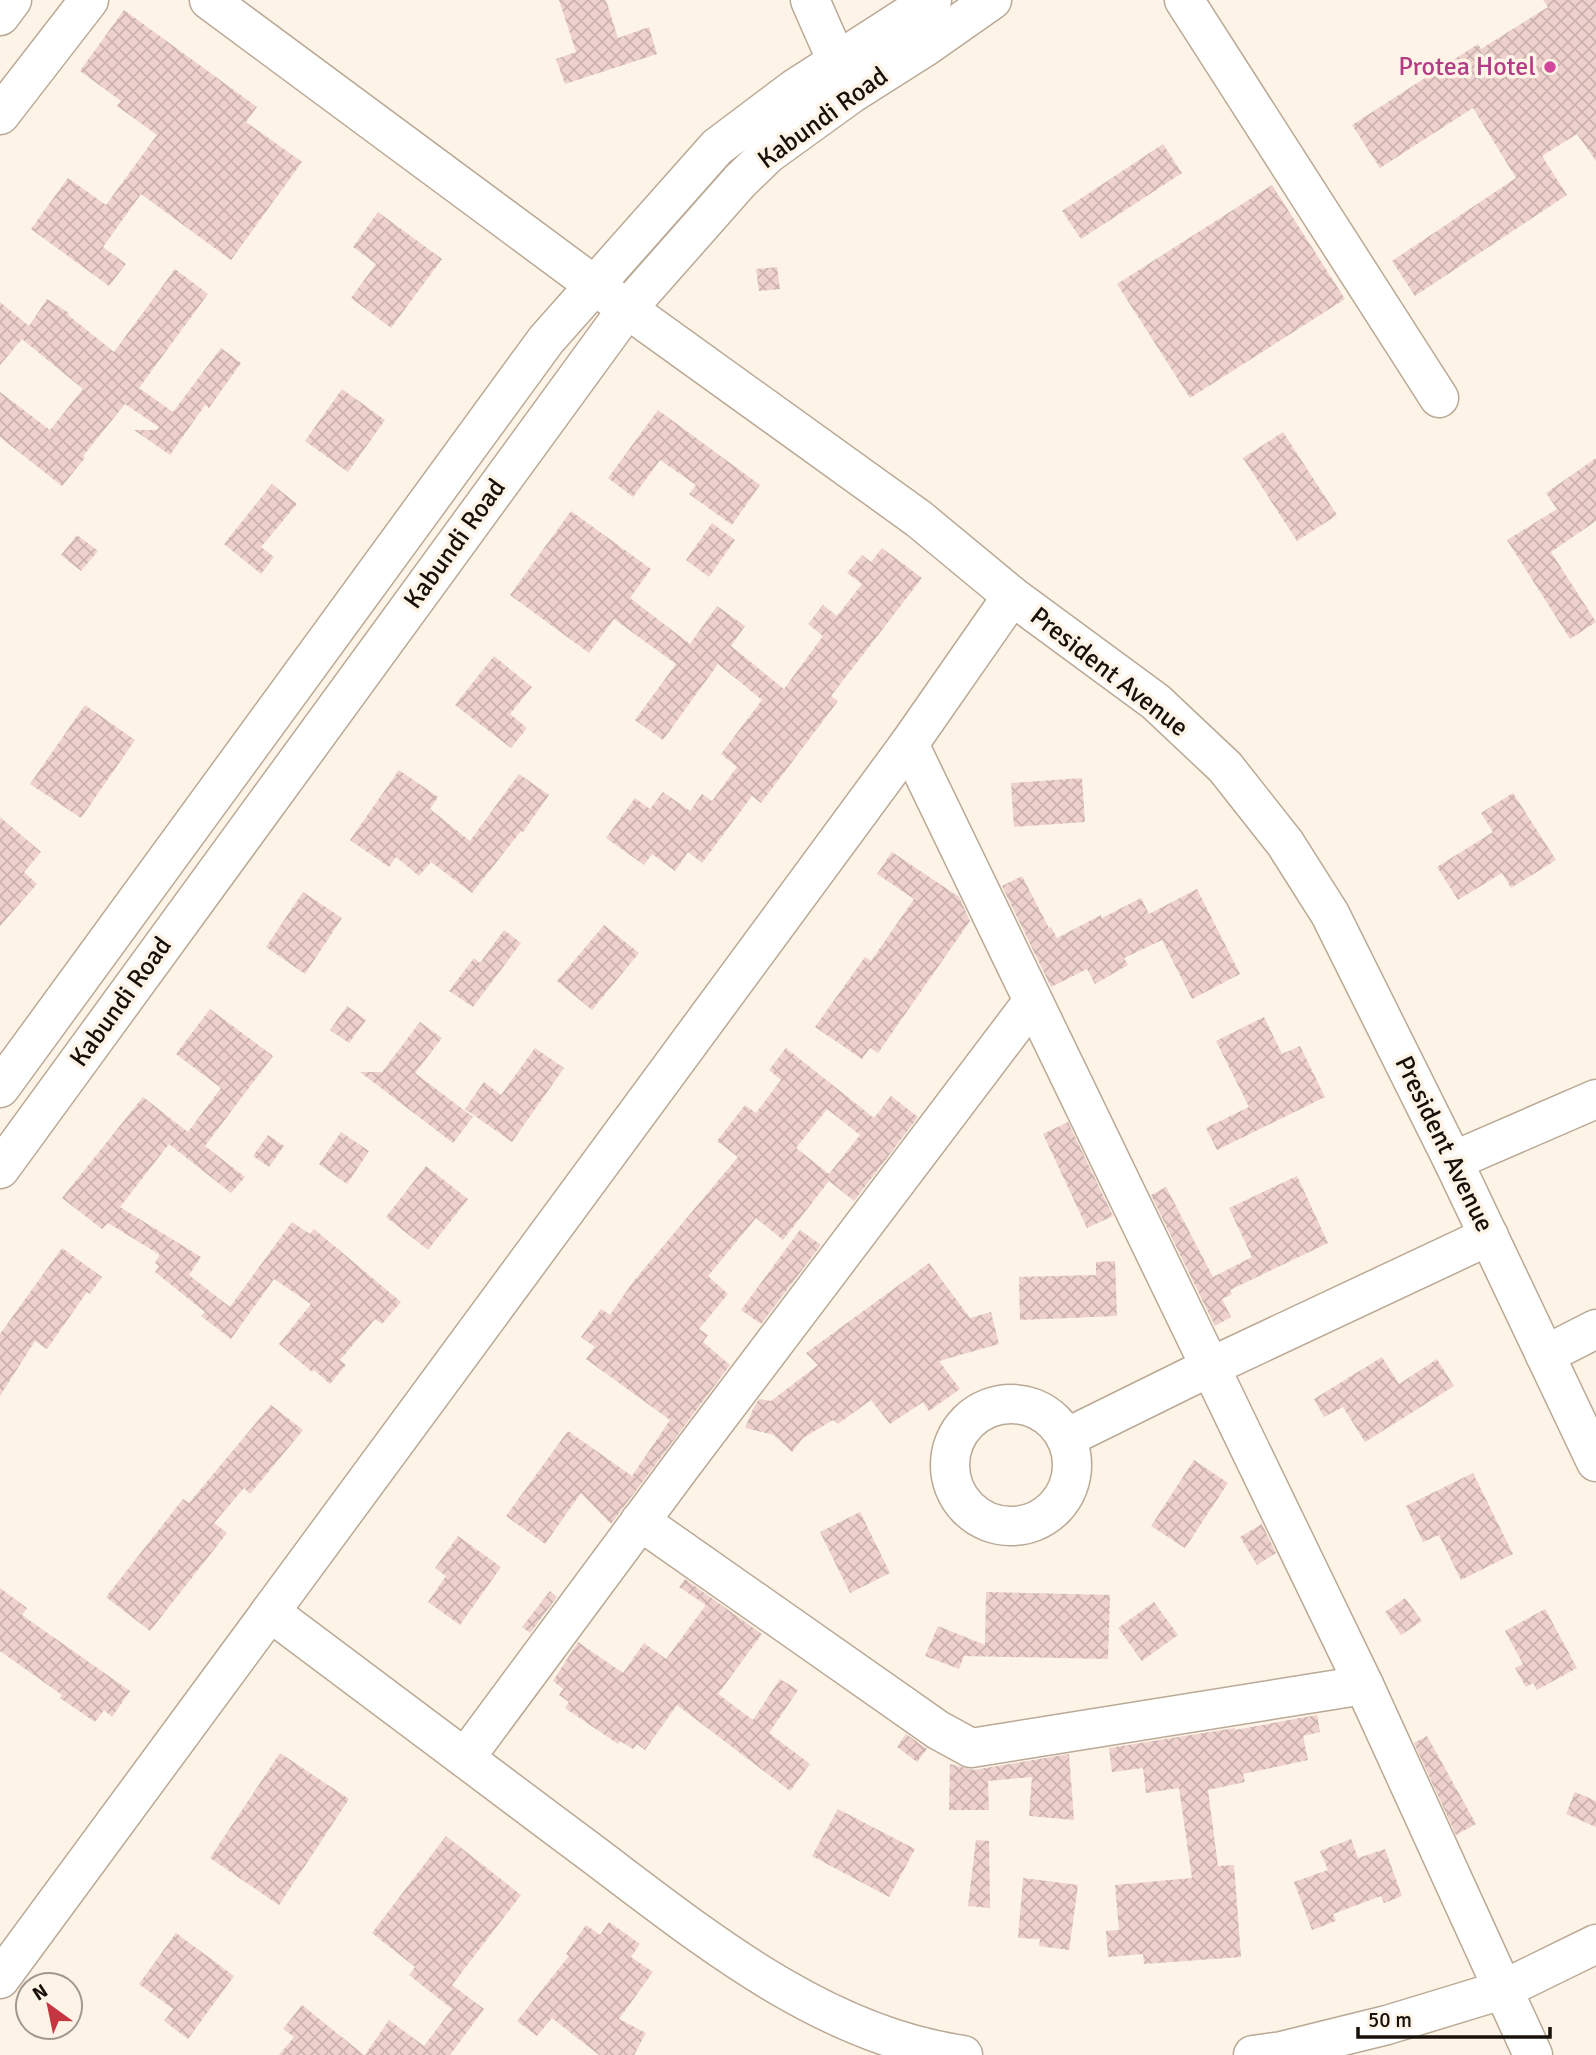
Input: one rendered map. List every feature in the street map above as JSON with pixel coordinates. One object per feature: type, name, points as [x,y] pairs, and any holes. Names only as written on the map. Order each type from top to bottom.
[{"type":"street","points":[[0,16],[12,0]]},
{"type":"street","points":[[0,115],[89,0]]},
{"type":"street","name":"President Avenue","points":[[209,0],[594,285],[919,519],[1012,596],[1156,702],[1225,767],[1285,843],[1329,914],[1453,1161],[1596,1462]]},
{"type":"street","points":[[810,0],[844,77]]},
{"type":"street","name":"Kabundi Road","points":[[0,1169],[627,309],[740,181],[844,77],[932,0]]},
{"type":"street","name":"Kabundi Road","points":[[0,1088],[546,340],[717,146],[794,89],[844,77],[925,47],[992,0]]},
{"type":"street","points":[[1184,0],[1438,398]]},
{"type":"street","points":[[457,463],[495,490]]},
{"type":"street","points":[[0,1979],[909,744],[1012,596]]},
{"type":"street","points":[[354,603],[393,630]]},
{"type":"street","points":[[273,714],[312,741]]},
{"type":"street","points":[[909,744],[1364,1685],[1534,2055]]},
{"type":"street","points":[[195,821],[234,848]]},
{"type":"street","points":[[111,936],[150,962]]},
{"type":"street","points":[[465,1758],[640,1521],[1033,1001]]},
{"type":"street","points":[[37,1038],[76,1065]]},
{"type":"street","points":[[1453,1161],[1596,1099]]},
{"type":"street","points":[[1066,1438],[1489,1236]]},
{"type":"street","points":[[1545,1355],[1596,1329]]},
{"type":"street","points":[[640,1521],[938,1730],[971,1748],[1364,1685]]},
{"type":"street","points":[[270,1612],[734,1958],[837,2017],[929,2050],[963,2055]]},
{"type":"street","points":[[1253,2055],[1282,2051],[1387,2025],[1502,1990],[1596,1944]]},
{"type":"building","points":[[559,0],[606,0],[618,38],[649,27],[657,54],[565,84],[556,59],[576,52]]},
{"type":"building","points":[[1543,0],[1596,0],[1596,161],[1577,134],[1542,156],[1567,195],[1415,296],[1392,261],[1516,178],[1473,108],[1380,168],[1352,125],[1478,44],[1481,49],[1548,7]]},
{"type":"building","points":[[124,10],[257,107],[246,122],[302,162],[231,260],[141,194],[103,247],[126,264],[109,286],[31,229],[68,178],[106,205],[157,135],[117,106],[121,101],[80,71]]},
{"type":"building","points":[[1163,144],[1182,173],[1081,239],[1062,211]]},
{"type":"building","points":[[1272,185],[1345,299],[1190,398],[1117,284]]},
{"type":"building","points":[[378,212],[442,259],[391,328],[351,298],[376,264],[353,247]]},
{"type":"building","points":[[777,267],[780,289],[759,291],[756,269]]},
{"type":"building","points":[[175,269],[208,294],[139,388],[173,412],[221,348],[241,363],[209,408],[205,405],[170,455],[134,430],[157,430],[159,427],[125,404],[62,486],[0,437],[0,392],[50,430],[83,389],[22,339],[0,365],[0,302],[29,326],[47,299],[69,313],[68,315],[114,352]]},
{"type":"building","points":[[342,389],[385,420],[348,472],[305,441]]},
{"type":"building","points":[[658,410],[760,485],[732,525],[689,494],[696,485],[660,460],[633,497],[608,478]]},
{"type":"building","points":[[1283,432],[1337,515],[1297,541],[1243,458]]},
{"type":"building","points":[[1596,458],[1596,521],[1551,552],[1596,622],[1570,639],[1507,540],[1557,509],[1546,493]]},
{"type":"building","points":[[272,484],[297,504],[261,547],[274,557],[261,574],[224,544]]},
{"type":"building","points":[[571,511],[651,569],[630,598],[690,644],[717,606],[745,626],[731,646],[784,689],[823,636],[808,624],[823,605],[837,616],[862,584],[847,573],[862,555],[871,562],[882,548],[922,578],[831,696],[838,701],[761,803],[752,796],[702,863],[688,852],[675,871],[652,854],[644,865],[606,838],[635,798],[650,809],[663,792],[690,811],[702,794],[712,801],[737,767],[721,754],[762,700],[718,664],[663,740],[635,720],[676,664],[614,619],[589,653],[510,595]]},
{"type":"building","points":[[712,523],[735,540],[709,577],[686,560]]},
{"type":"building","points":[[77,535],[98,551],[81,571],[61,555]]},
{"type":"building","points":[[494,656],[532,687],[510,714],[527,728],[511,748],[455,705]]},
{"type":"building","points":[[85,705],[135,740],[81,818],[30,784]]},
{"type":"building","points":[[399,770],[438,797],[430,809],[470,841],[519,774],[549,795],[523,832],[521,831],[472,893],[431,862],[419,876],[396,857],[389,867],[350,840]]},
{"type":"building","points":[[1082,778],[1085,822],[1014,827],[1011,783]]},
{"type":"building","points":[[1513,793],[1556,860],[1511,888],[1502,873],[1458,900],[1437,867],[1493,832],[1481,813]]},
{"type":"building","points":[[0,817],[41,852],[24,872],[37,884],[0,926]]},
{"type":"building","points":[[892,852],[959,897],[970,921],[878,1053],[870,1048],[862,1059],[815,1027],[865,957],[871,961],[914,899],[877,874]]},
{"type":"building","points":[[1022,876],[1057,938],[1141,898],[1149,914],[1197,889],[1240,974],[1192,999],[1162,940],[1124,958],[1128,965],[1095,984],[1087,969],[1051,987],[1002,886]]},
{"type":"building","points":[[303,892],[342,918],[305,974],[266,947]]},
{"type":"building","points":[[604,925],[639,953],[592,1010],[557,981]]},
{"type":"building","points":[[504,930],[521,943],[473,1007],[449,991],[474,958],[480,963]]},
{"type":"building","points":[[347,1006],[366,1020],[349,1043],[330,1030]]},
{"type":"building","points":[[210,1009],[273,1056],[205,1146],[245,1177],[231,1193],[169,1144],[120,1207],[201,1257],[189,1275],[230,1307],[292,1222],[310,1234],[314,1229],[401,1302],[382,1324],[375,1319],[340,1360],[346,1365],[330,1384],[279,1344],[311,1304],[274,1279],[231,1339],[201,1316],[205,1312],[155,1272],[159,1266],[155,1263],[160,1255],[108,1223],[102,1229],[62,1198],[143,1097],[188,1132],[221,1088],[176,1054]]},
{"type":"building","points":[[1264,1017],[1282,1054],[1300,1046],[1325,1097],[1217,1150],[1206,1128],[1249,1107],[1216,1041]]},
{"type":"building","points":[[420,1022],[442,1038],[415,1073],[473,1117],[453,1143],[360,1072],[382,1072]]},
{"type":"building","points":[[535,1048],[564,1068],[512,1142],[465,1109],[484,1082],[501,1095]]},
{"type":"building","points":[[786,1048],[874,1118],[891,1096],[918,1117],[854,1201],[829,1181],[783,1240],[756,1218],[708,1276],[728,1294],[699,1329],[708,1335],[703,1342],[730,1365],[611,1524],[581,1493],[545,1544],[506,1516],[568,1431],[632,1476],[670,1420],[586,1359],[595,1347],[581,1337],[601,1309],[610,1315],[633,1282],[738,1157],[717,1141],[745,1105],[756,1113],[781,1080],[769,1070]],"holes":[[[827,1109],[860,1135],[829,1174],[796,1148]]]},
{"type":"building","points":[[1068,1122],[1113,1216],[1087,1228],[1043,1134]]},
{"type":"building","points":[[341,1132],[369,1151],[347,1184],[319,1164]]},
{"type":"building","points":[[268,1135],[284,1146],[269,1167],[253,1156]]},
{"type":"building","points":[[426,1166],[468,1199],[428,1250],[386,1217]]},
{"type":"building","points":[[1297,1176],[1328,1243],[1230,1290],[1232,1294],[1222,1299],[1231,1317],[1215,1326],[1151,1195],[1166,1187],[1213,1277],[1252,1257],[1229,1208]]},
{"type":"building","points":[[800,1230],[821,1245],[761,1324],[741,1310]]},
{"type":"building","points":[[62,1248],[102,1277],[90,1294],[87,1292],[47,1349],[35,1341],[0,1396],[0,1334]]},
{"type":"building","points":[[1115,1261],[1117,1316],[1020,1320],[1019,1277],[1096,1275],[1096,1262]]},
{"type":"building","points":[[929,1263],[970,1318],[991,1312],[999,1344],[939,1361],[960,1389],[929,1411],[923,1402],[890,1424],[871,1400],[838,1424],[833,1420],[803,1438],[792,1452],[774,1435],[745,1428],[759,1399],[771,1401],[818,1365],[806,1353]]},
{"type":"building","points":[[1382,1357],[1399,1384],[1437,1359],[1454,1386],[1365,1442],[1343,1407],[1324,1417],[1314,1399]]},
{"type":"building","points":[[271,1405],[303,1430],[250,1494],[244,1488],[214,1523],[227,1533],[150,1631],[106,1597],[183,1499],[189,1503]]},
{"type":"building","points":[[1194,1460],[1228,1483],[1185,1548],[1151,1526]]},
{"type":"building","points":[[1473,1473],[1513,1554],[1461,1580],[1439,1535],[1423,1542],[1406,1506]]},
{"type":"building","points":[[860,1512],[890,1573],[850,1593],[820,1532]]},
{"type":"building","points":[[1262,1524],[1276,1553],[1257,1565],[1240,1537]]},
{"type":"building","points":[[458,1536],[501,1567],[460,1625],[428,1602],[446,1576],[435,1568]]},
{"type":"building","points":[[685,1579],[762,1634],[718,1694],[753,1720],[780,1679],[798,1690],[769,1733],[810,1764],[790,1791],[677,1705],[645,1750],[637,1744],[633,1749],[620,1741],[618,1744],[565,1708],[569,1702],[559,1695],[563,1689],[553,1681],[578,1642],[623,1673],[644,1643],[666,1659],[706,1605],[679,1587]]},
{"type":"building","points":[[0,1588],[27,1608],[22,1615],[130,1691],[112,1717],[104,1710],[95,1722],[0,1651]]},
{"type":"building","points":[[550,1591],[557,1597],[530,1633],[522,1627]]},
{"type":"building","points":[[986,1592],[1110,1595],[1108,1659],[964,1656],[959,1669],[925,1656],[938,1626],[985,1645]]},
{"type":"building","points":[[1405,1598],[1422,1621],[1401,1635],[1385,1612]]},
{"type":"building","points":[[1154,1602],[1178,1635],[1142,1661],[1118,1628]]},
{"type":"building","points":[[1545,1609],[1577,1668],[1537,1690],[1533,1683],[1526,1687],[1515,1668],[1523,1664],[1505,1631]]},
{"type":"building","points":[[1317,1715],[1320,1732],[1303,1736],[1308,1760],[1243,1774],[1245,1782],[1208,1790],[1218,1866],[1234,1865],[1241,1957],[1144,1964],[1143,1954],[1108,1957],[1106,1931],[1119,1930],[1115,1885],[1192,1878],[1179,1788],[1146,1793],[1143,1768],[1112,1772],[1109,1748]]},
{"type":"building","points":[[906,1734],[927,1749],[917,1762],[897,1747]]},
{"type":"building","points":[[1427,1736],[1476,1824],[1456,1835],[1414,1743]]},
{"type":"building","points":[[280,1753],[349,1799],[279,1905],[210,1858]]},
{"type":"building","points":[[1069,1754],[1074,1820],[1029,1816],[1032,1777],[988,1781],[989,1810],[949,1810],[950,1764],[974,1770]]},
{"type":"building","points":[[1575,1792],[1596,1801],[1596,1827],[1566,1814]]},
{"type":"building","points":[[838,1809],[915,1849],[889,1897],[812,1856]]},
{"type":"building","points":[[446,1836],[521,1895],[452,1985],[484,2009],[450,2055],[365,2055],[389,2020],[424,2046],[452,2009],[409,1975],[415,1967],[372,1933]]},
{"type":"building","points":[[1351,1839],[1358,1858],[1385,1849],[1402,1896],[1384,1903],[1381,1896],[1333,1914],[1336,1921],[1312,1930],[1294,1882],[1328,1870],[1320,1851]]},
{"type":"building","points":[[976,1840],[989,1841],[990,1908],[968,1906]]},
{"type":"building","points":[[1023,1878],[1078,1885],[1069,1950],[1039,1946],[1040,1939],[1018,1938]]},
{"type":"building","points":[[609,1922],[640,1944],[631,1957],[653,1972],[619,2019],[646,2033],[634,2055],[599,2055],[552,2018],[537,2036],[517,2021],[569,1956],[566,1954],[586,1925],[600,1935]]},
{"type":"building","points":[[176,1933],[234,1976],[188,2039],[164,2021],[173,2009],[139,1984]]},
{"type":"building","points":[[302,2005],[364,2055],[279,2055],[294,2037],[283,2029]]},
{"type":"place","name":"Protea Hotel","points":[[1550,67]]}]
